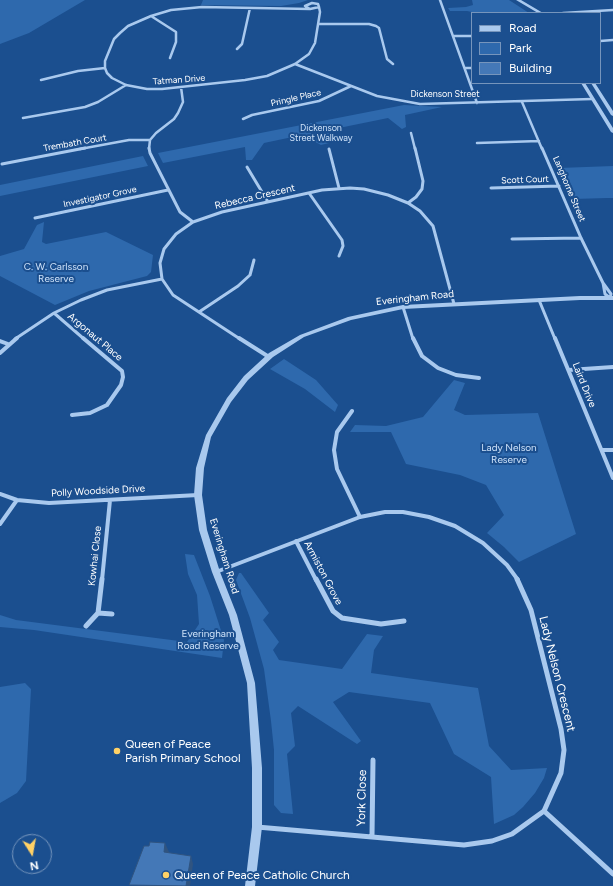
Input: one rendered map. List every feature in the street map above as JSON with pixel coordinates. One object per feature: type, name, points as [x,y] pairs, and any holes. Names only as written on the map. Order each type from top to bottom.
[{"type":"street","points":[[290,8],[305,6],[315,0]]},
{"type":"street","name":"Tatman Drive","points":[[105,68],[107,73],[112,78],[126,85],[147,89],[181,88],[267,76],[295,64],[309,54],[315,43],[320,12],[318,5],[320,0]]},
{"type":"street","points":[[440,0],[477,103]]},
{"type":"street","points":[[518,0],[539,12]]},
{"type":"street","points":[[310,3],[318,5]]},
{"type":"street","points":[[41,80],[70,73],[105,68],[105,61],[117,36],[128,26],[151,16],[171,10],[189,8],[311,9],[318,5]]},
{"type":"street","points":[[305,6],[319,14]]},
{"type":"street","points":[[528,6],[535,12]]},
{"type":"street","points":[[237,48],[242,44],[250,8]]},
{"type":"street","points":[[580,12],[613,10]]},
{"type":"street","points":[[151,16],[176,32],[176,42],[170,58]]},
{"type":"street","points":[[318,24],[369,24],[376,26],[379,28],[386,59],[393,64]]},
{"type":"street","points":[[453,36],[471,36]]},
{"type":"street","points":[[601,41],[613,40]]},
{"type":"street","name":"Dickenson Street","points":[[295,64],[377,96],[407,102],[426,104],[477,103],[603,98]]},
{"type":"street","points":[[465,68],[471,68]]},
{"type":"street","points":[[584,84],[613,132]]},
{"type":"street","points":[[594,84],[613,115]]},
{"type":"street","points":[[23,118],[85,107],[98,102],[126,85]]},
{"type":"street","name":"Pringle Place","points":[[243,119],[252,115],[320,101],[351,86]]},
{"type":"street","points":[[181,88],[184,102],[178,113],[150,140],[149,146],[150,153],[180,212],[192,222]]},
{"type":"street","name":"Langhorne Street","points":[[522,102],[581,238],[610,295]]},
{"type":"street","points":[[408,203],[416,197],[422,189],[423,181],[411,133]]},
{"type":"street","name":"Trembath Court","points":[[2,164],[129,140],[150,140]]},
{"type":"street","points":[[477,143],[540,141]]},
{"type":"street","points":[[330,150],[339,188]]},
{"type":"street","points":[[247,167],[268,202]]},
{"type":"street","name":"Scott Court","points":[[491,188],[559,186]]},
{"type":"street","name":"Rebecca Crescent","points":[[162,278],[160,263],[164,249],[176,234],[192,222],[222,212],[309,193],[339,188],[376,191],[408,203],[420,211],[433,226],[454,304]]},
{"type":"street","name":"Investigator Grove","points":[[34,218],[168,190]]},
{"type":"street","points":[[309,193],[342,240],[343,246],[339,256]]},
{"type":"street","points":[[512,239],[581,238]]},
{"type":"street","points":[[199,312],[238,286],[250,274],[254,260]]},
{"type":"street","points":[[0,353],[8,344],[28,329],[54,313],[81,300],[107,290],[162,278],[173,295],[269,357]]},
{"type":"street","name":"Everingham Road","points":[[250,886],[257,827],[257,768],[250,683],[233,615],[216,572],[203,530],[198,495],[200,468],[208,436],[229,400],[246,378],[269,357],[302,336],[324,326],[350,318],[403,307],[580,298],[610,295]]},
{"type":"street","name":"Laird Drive","points":[[540,300],[613,478]]},
{"type":"street","points":[[403,307],[413,339],[422,356],[438,368],[456,375],[479,378]]},
{"type":"street","name":"Argonaut Place","points":[[54,313],[122,371],[123,377],[121,385],[106,405],[90,412],[72,415]]},
{"type":"street","points":[[0,341],[8,344]]},
{"type":"street","points":[[569,370],[613,367]]},
{"type":"street","points":[[352,411],[337,432],[334,450],[337,469],[360,517]]},
{"type":"street","points":[[602,450],[613,450]]},
{"type":"street","name":"Polly Woodside Drive","points":[[0,494],[17,500],[49,503],[198,495]]},
{"type":"street","points":[[0,524],[17,500]]},
{"type":"street","name":"Kowhai Close","points":[[98,613],[110,500]]},
{"type":"street","name":"Lady Nelson Crescent","points":[[216,572],[360,517],[385,512],[403,512],[429,517],[455,526],[470,534],[488,547],[507,565],[520,583],[531,610],[562,729],[564,750],[561,773],[544,811],[512,834],[492,842],[464,845],[257,827]]},
{"type":"street","name":"Armiston Grove","points":[[296,541],[332,611],[342,618],[381,624],[404,621]]},
{"type":"street","points":[[86,626],[98,613],[112,614]]},
{"type":"street","name":"York Close","points":[[372,836],[373,760]]},
{"type":"street","points":[[544,811],[613,874]]},
{"type":"green space","points":[[0,0],[85,0],[29,33],[0,44]]},
{"type":"green space","points":[[203,0],[308,0],[281,6],[201,5]]},
{"type":"green space","points":[[472,0],[509,0],[527,12],[450,11],[448,8],[473,5]]},
{"type":"green space","name":"Dickenson Street Walkway","points":[[404,105],[442,107],[405,115],[406,127],[402,129],[388,118],[334,129],[329,143],[321,145],[302,135],[264,143],[252,160],[246,160],[245,147],[163,163],[158,153]]},
{"type":"green space","points":[[143,156],[148,166],[0,196],[0,185]]},
{"type":"green space","points":[[613,166],[613,198],[573,199],[559,168]]},
{"type":"green space","name":"C. W. Carlsson Reserve","points":[[44,222],[42,242],[46,244],[106,232],[153,255],[151,272],[147,276],[89,291],[55,305],[0,276],[0,256],[24,249],[37,225]]},
{"type":"green space","points":[[284,359],[316,380],[338,405],[335,412],[305,389],[270,369]]},
{"type":"green space","name":"Lady Nelson Reserve","points":[[454,380],[465,383],[454,410],[465,415],[538,413],[576,534],[519,562],[487,533],[504,515],[486,485],[460,475],[406,464],[391,432],[350,432],[355,425],[386,426],[423,417]]},
{"type":"green space","name":"Everingham Road Reserve","points":[[185,554],[194,555],[210,596],[224,640],[222,658],[34,630],[0,627],[0,615],[16,620],[187,642],[199,624],[197,595],[188,574]]},
{"type":"green space","points":[[239,573],[241,573],[269,613],[263,620],[279,642],[273,650],[279,660],[342,669],[367,634],[383,636],[374,650],[371,673],[478,688],[489,746],[511,770],[547,768],[544,778],[535,793],[514,815],[494,824],[491,777],[454,754],[430,703],[349,692],[333,702],[361,741],[357,744],[298,706],[291,713],[295,746],[287,754],[293,814],[281,813],[274,805],[274,750],[264,669],[250,618],[236,580]]},
{"type":"green space","points":[[25,683],[31,689],[26,781],[17,793],[0,803],[0,687]]},
{"type":"building","name":"Queen of Peace Catholic Church","points":[[150,842],[165,843],[164,852],[191,856],[186,886],[129,885],[144,846],[149,846]]},
{"type":"place","name":"Queen of Peace Parish Primary School","points":[[117,751]]},
{"type":"place","name":"Queen of Peace Catholic Church","points":[[166,875]]}]
